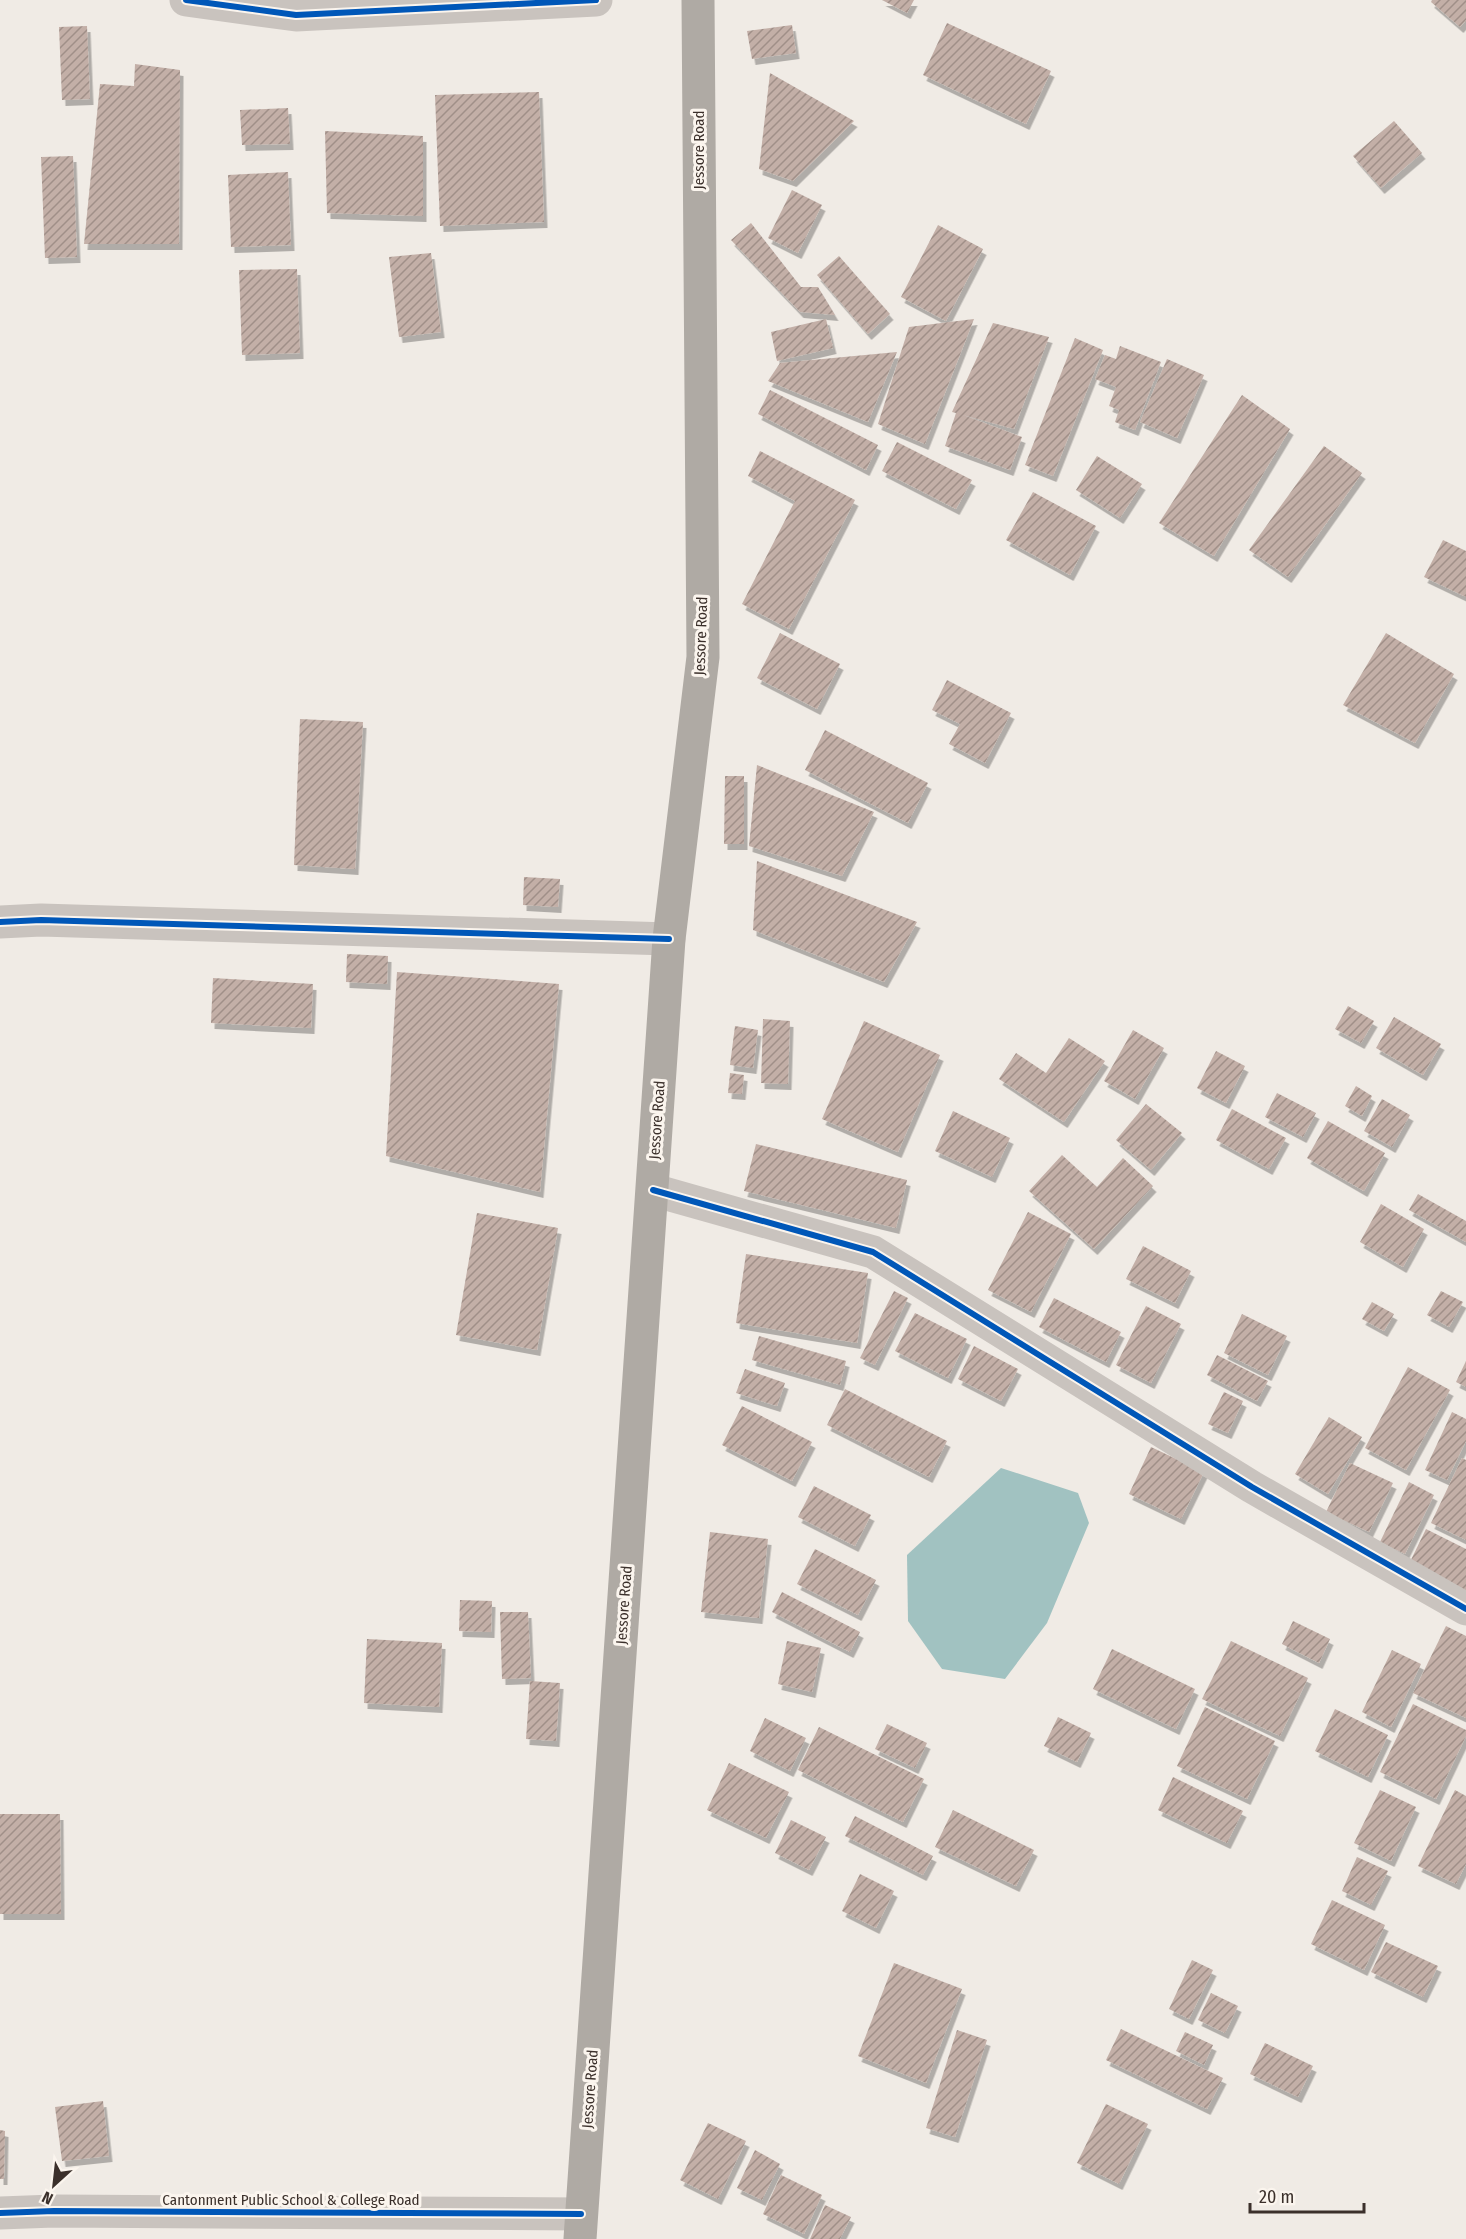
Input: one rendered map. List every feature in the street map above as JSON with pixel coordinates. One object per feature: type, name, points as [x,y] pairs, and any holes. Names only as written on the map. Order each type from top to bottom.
[{"type":"highway","name":"Jessore Road","points":[[581,2227],[669,939],[703,657],[698,0]]},
{"type":"street","points":[[186,0],[296,15],[596,0]]},
{"type":"street","points":[[0,922],[41,920],[669,939]]},
{"type":"street","points":[[653,1190],[873,1252],[1252,1487],[1466,1609]]},
{"type":"street","name":"Cantonment Public School & College Road","points":[[0,2213],[54,2211],[581,2227]]},
{"type":"water","points":[[1001,1468],[1078,1493],[1089,1523],[1047,1623],[1005,1679],[942,1669],[908,1621],[907,1555]]},
{"type":"building","points":[[882,0],[914,0],[907,13]]},
{"type":"building","points":[[1432,0],[1466,0],[1466,20],[1460,27],[1431,2]]},
{"type":"building","points":[[947,23],[1051,71],[1026,124],[923,75]]},
{"type":"building","points":[[792,25],[796,53],[752,59],[747,31]]},
{"type":"building","points":[[87,26],[90,99],[62,100],[59,27]]},
{"type":"building","points":[[135,64],[180,70],[179,244],[84,244],[100,84],[134,86]]},
{"type":"building","points":[[770,73],[854,121],[793,181],[759,169]]},
{"type":"building","points":[[539,92],[544,222],[440,226],[435,95]]},
{"type":"building","points":[[288,108],[290,144],[242,145],[240,110]]},
{"type":"building","points":[[1394,121],[1422,153],[1381,188],[1353,156]]},
{"type":"building","points":[[325,131],[423,136],[423,216],[327,213]]},
{"type":"building","points":[[73,156],[77,257],[45,258],[41,157]]},
{"type":"building","points":[[288,172],[291,245],[231,247],[228,175]]},
{"type":"building","points":[[792,190],[822,205],[798,253],[768,238]]},
{"type":"building","points":[[751,223],[801,287],[818,287],[835,315],[800,312],[731,240]]},
{"type":"building","points":[[938,225],[983,249],[946,321],[901,297]]},
{"type":"building","points":[[431,253],[441,332],[399,337],[389,257]]},
{"type":"building","points":[[839,256],[890,314],[868,334],[817,275]]},
{"type":"building","points":[[297,269],[300,353],[242,355],[239,270]]},
{"type":"building","points":[[826,319],[833,348],[777,361],[771,332]]},
{"type":"building","points":[[974,319],[925,444],[878,424],[909,327]]},
{"type":"building","points":[[993,323],[1049,337],[1014,429],[963,415],[1022,437],[1010,470],[945,446],[956,413],[952,412]]},
{"type":"building","points":[[1075,338],[1103,350],[1053,476],[1025,465]]},
{"type":"building","points":[[1120,346],[1161,362],[1135,430],[1115,422],[1119,410],[1109,406],[1116,387],[1095,379],[1105,355],[1116,359]]},
{"type":"building","points":[[897,352],[868,422],[768,381],[780,363]]},
{"type":"building","points":[[1167,359],[1204,375],[1177,438],[1140,422]]},
{"type":"building","points":[[770,390],[878,445],[866,470],[758,414]]},
{"type":"building","points":[[1242,395],[1290,429],[1214,556],[1159,523]]},
{"type":"building","points":[[897,442],[972,480],[956,509],[882,471]]},
{"type":"building","points":[[1324,446],[1362,473],[1288,577],[1249,550]]},
{"type":"building","points":[[760,451],[855,500],[789,629],[742,604],[795,501],[748,476]]},
{"type":"building","points":[[1097,456],[1142,484],[1120,518],[1076,490]]},
{"type":"building","points":[[1033,492],[1096,526],[1070,575],[1006,540]]},
{"type":"building","points":[[1443,540],[1466,551],[1466,597],[1424,577]]},
{"type":"building","points":[[780,633],[840,664],[817,709],[757,678]]},
{"type":"building","points":[[1386,633],[1454,674],[1415,743],[1343,705]]},
{"type":"building","points":[[947,680],[1011,713],[985,763],[949,744],[960,724],[932,710]]},
{"type":"building","points":[[300,719],[363,722],[355,869],[294,865]]},
{"type":"building","points":[[825,730],[928,783],[908,823],[805,770]]},
{"type":"building","points":[[757,765],[874,812],[842,876],[749,846]]},
{"type":"building","points":[[725,776],[744,776],[744,844],[724,844]]},
{"type":"building","points":[[757,861],[917,922],[884,982],[753,930]]},
{"type":"building","points":[[524,877],[560,879],[558,907],[523,905]]},
{"type":"building","points":[[347,954],[388,956],[387,984],[346,982]]},
{"type":"building","points":[[397,972],[559,984],[540,1192],[386,1156]]},
{"type":"building","points":[[213,978],[313,984],[311,1028],[211,1023]]},
{"type":"building","points":[[1348,1006],[1374,1021],[1361,1043],[1335,1029]]},
{"type":"building","points":[[1394,1017],[1441,1044],[1423,1075],[1376,1048]]},
{"type":"building","points":[[763,1019],[790,1021],[788,1084],[761,1083]]},
{"type":"building","points":[[864,1021],[940,1055],[898,1152],[822,1119]]},
{"type":"building","points":[[735,1026],[758,1030],[753,1068],[730,1065]]},
{"type":"building","points":[[1133,1030],[1164,1048],[1135,1099],[1104,1081]]},
{"type":"building","points":[[1069,1038],[1105,1061],[1064,1122],[999,1079],[1016,1053],[1046,1073]]},
{"type":"building","points":[[1216,1051],[1245,1066],[1226,1103],[1197,1088]]},
{"type":"building","points":[[730,1073],[744,1075],[742,1094],[728,1093]]},
{"type":"building","points":[[1356,1086],[1372,1096],[1362,1116],[1345,1106]]},
{"type":"building","points":[[1277,1093],[1316,1113],[1303,1137],[1265,1117]]},
{"type":"building","points":[[1382,1099],[1410,1115],[1392,1147],[1364,1131]]},
{"type":"building","points":[[1146,1104],[1182,1133],[1151,1170],[1116,1140]]},
{"type":"building","points":[[1232,1109],[1286,1138],[1269,1169],[1216,1140]]},
{"type":"building","points":[[953,1111],[1010,1138],[992,1177],[935,1151]]},
{"type":"building","points":[[1328,1121],[1385,1153],[1364,1191],[1307,1158]]},
{"type":"building","points":[[756,1144],[907,1180],[896,1228],[744,1191]]},
{"type":"building","points":[[1062,1155],[1097,1187],[1123,1158],[1153,1186],[1094,1249],[1029,1191]]},
{"type":"building","points":[[1418,1194],[1466,1221],[1466,1242],[1409,1210]]},
{"type":"building","points":[[1381,1204],[1424,1229],[1403,1267],[1360,1242]]},
{"type":"building","points":[[1028,1212],[1071,1234],[1031,1312],[988,1290]]},
{"type":"building","points":[[477,1213],[558,1228],[537,1350],[456,1335]]},
{"type":"building","points":[[1143,1246],[1191,1271],[1175,1303],[1126,1279]]},
{"type":"building","points":[[746,1254],[868,1273],[857,1343],[736,1323]]},
{"type":"building","points":[[894,1291],[908,1298],[875,1365],[860,1358]]},
{"type":"building","points":[[1441,1291],[1463,1302],[1449,1327],[1427,1315]]},
{"type":"building","points":[[1054,1298],[1121,1332],[1106,1362],[1039,1327]]},
{"type":"building","points":[[1372,1302],[1394,1314],[1384,1331],[1362,1319]]},
{"type":"building","points":[[1146,1306],[1181,1324],[1151,1383],[1116,1365]]},
{"type":"building","points":[[915,1313],[967,1339],[948,1378],[895,1351]]},
{"type":"building","points":[[1242,1314],[1287,1336],[1268,1375],[1224,1353]]},
{"type":"building","points":[[759,1336],[846,1361],[840,1385],[752,1360]]},
{"type":"building","points":[[974,1346],[1018,1369],[1001,1401],[958,1379]]},
{"type":"building","points":[[1217,1355],[1268,1381],[1257,1401],[1207,1375]]},
{"type":"building","points":[[1466,1361],[1466,1387],[1456,1382]]},
{"type":"building","points":[[1408,1367],[1450,1390],[1406,1470],[1365,1448]]},
{"type":"building","points":[[745,1369],[785,1383],[777,1406],[736,1393]]},
{"type":"building","points":[[845,1389],[947,1441],[929,1477],[827,1425]]},
{"type":"building","points":[[1224,1392],[1243,1401],[1228,1433],[1208,1424]]},
{"type":"building","points":[[742,1406],[812,1442],[792,1481],[722,1445]]},
{"type":"building","points":[[1452,1412],[1466,1419],[1466,1441],[1447,1480],[1425,1470]]},
{"type":"building","points":[[1329,1417],[1362,1437],[1328,1494],[1295,1474]]},
{"type":"building","points":[[1151,1447],[1204,1472],[1181,1519],[1129,1494]]},
{"type":"building","points":[[1462,1458],[1466,1460],[1466,1540],[1431,1523]]},
{"type":"building","points":[[1350,1463],[1393,1483],[1369,1532],[1326,1512]]},
{"type":"building","points":[[1409,1482],[1434,1495],[1405,1554],[1380,1542]]},
{"type":"building","points":[[814,1486],[871,1515],[855,1546],[798,1517]]},
{"type":"building","points":[[1426,1529],[1466,1549],[1466,1594],[1408,1566]]},
{"type":"building","points":[[710,1532],[768,1539],[759,1618],[701,1612]]},
{"type":"building","points":[[815,1549],[876,1580],[858,1615],[797,1584]]},
{"type":"building","points":[[782,1592],[860,1632],[850,1652],[772,1612]]},
{"type":"building","points":[[460,1600],[492,1601],[491,1632],[459,1631]]},
{"type":"building","points":[[500,1612],[528,1612],[531,1678],[502,1679]]},
{"type":"building","points":[[1293,1621],[1330,1639],[1319,1663],[1282,1644]]},
{"type":"building","points":[[1446,1626],[1466,1636],[1466,1718],[1413,1693]]},
{"type":"building","points":[[367,1639],[442,1643],[439,1707],[364,1703]]},
{"type":"building","points":[[787,1641],[821,1648],[812,1692],[778,1684]]},
{"type":"building","points":[[1231,1641],[1308,1678],[1280,1736],[1202,1699]]},
{"type":"building","points":[[1112,1649],[1195,1689],[1176,1729],[1093,1689]]},
{"type":"building","points":[[1392,1650],[1421,1664],[1391,1727],[1362,1712]]},
{"type":"building","points":[[530,1681],[560,1683],[556,1741],[526,1739]]},
{"type":"building","points":[[1413,1704],[1466,1730],[1466,1736],[1436,1799],[1380,1772]]},
{"type":"building","points":[[1205,1707],[1275,1741],[1247,1799],[1177,1766]]},
{"type":"building","points":[[1335,1709],[1388,1735],[1368,1777],[1315,1751]]},
{"type":"building","points":[[1058,1717],[1091,1733],[1077,1762],[1044,1746]]},
{"type":"building","points":[[765,1718],[806,1738],[790,1771],[750,1751]]},
{"type":"building","points":[[887,1724],[927,1743],[915,1768],[875,1749]]},
{"type":"building","points":[[819,1727],[924,1779],[903,1822],[798,1770]]},
{"type":"building","points":[[729,1763],[789,1792],[766,1838],[707,1810]]},
{"type":"building","points":[[1173,1777],[1243,1811],[1227,1843],[1158,1810]]},
{"type":"building","points":[[1380,1790],[1416,1807],[1391,1861],[1354,1843]]},
{"type":"building","points":[[1455,1790],[1466,1796],[1466,1864],[1456,1884],[1418,1866]]},
{"type":"building","points":[[953,1810],[1034,1850],[1016,1886],[935,1847]]},
{"type":"building","points":[[0,1814],[60,1814],[61,1914],[0,1914]]},
{"type":"building","points":[[855,1816],[933,1856],[923,1875],[845,1836]]},
{"type":"building","points":[[791,1820],[826,1837],[809,1870],[775,1853]]},
{"type":"building","points":[[1357,1857],[1388,1871],[1371,1905],[1342,1891]]},
{"type":"building","points":[[860,1874],[894,1891],[876,1928],[842,1911]]},
{"type":"building","points":[[1332,1900],[1385,1925],[1364,1970],[1311,1944]]},
{"type":"building","points":[[1386,1942],[1438,1966],[1423,1997],[1371,1972]]},
{"type":"building","points":[[1192,1960],[1213,1970],[1189,2019],[1169,2009]]},
{"type":"building","points":[[894,1963],[962,1989],[926,2083],[858,2056]]},
{"type":"building","points":[[1211,1993],[1238,2006],[1225,2033],[1198,2020]]},
{"type":"building","points":[[1121,2029],[1223,2078],[1207,2109],[1106,2060]]},
{"type":"building","points":[[957,2030],[987,2040],[955,2137],[926,2128]]},
{"type":"building","points":[[1185,2032],[1213,2045],[1204,2065],[1176,2051]]},
{"type":"building","points":[[1265,2043],[1313,2066],[1298,2097],[1250,2074]]},
{"type":"building","points":[[103,2101],[109,2156],[62,2161],[55,2107]]},
{"type":"building","points":[[1106,2104],[1148,2124],[1119,2184],[1077,2163]]},
{"type":"building","points":[[708,2123],[746,2141],[718,2199],[680,2180]]},
{"type":"building","points":[[0,2130],[5,2131],[4,2179],[0,2179]]},
{"type":"building","points":[[755,2150],[780,2164],[762,2200],[737,2188]]},
{"type":"building","points":[[781,2175],[822,2195],[804,2234],[763,2214]]},
{"type":"building","points":[[825,2205],[851,2217],[840,2239],[810,2239]]},
{"type":"cycle path","points":[[186,0],[296,15],[596,0]]},
{"type":"cycle path","points":[[0,922],[41,920],[669,939]]},
{"type":"cycle path","points":[[653,1190],[873,1252],[1252,1487],[1466,1609]]},
{"type":"cycle path","points":[[0,2213],[54,2211],[581,2214]]}]
